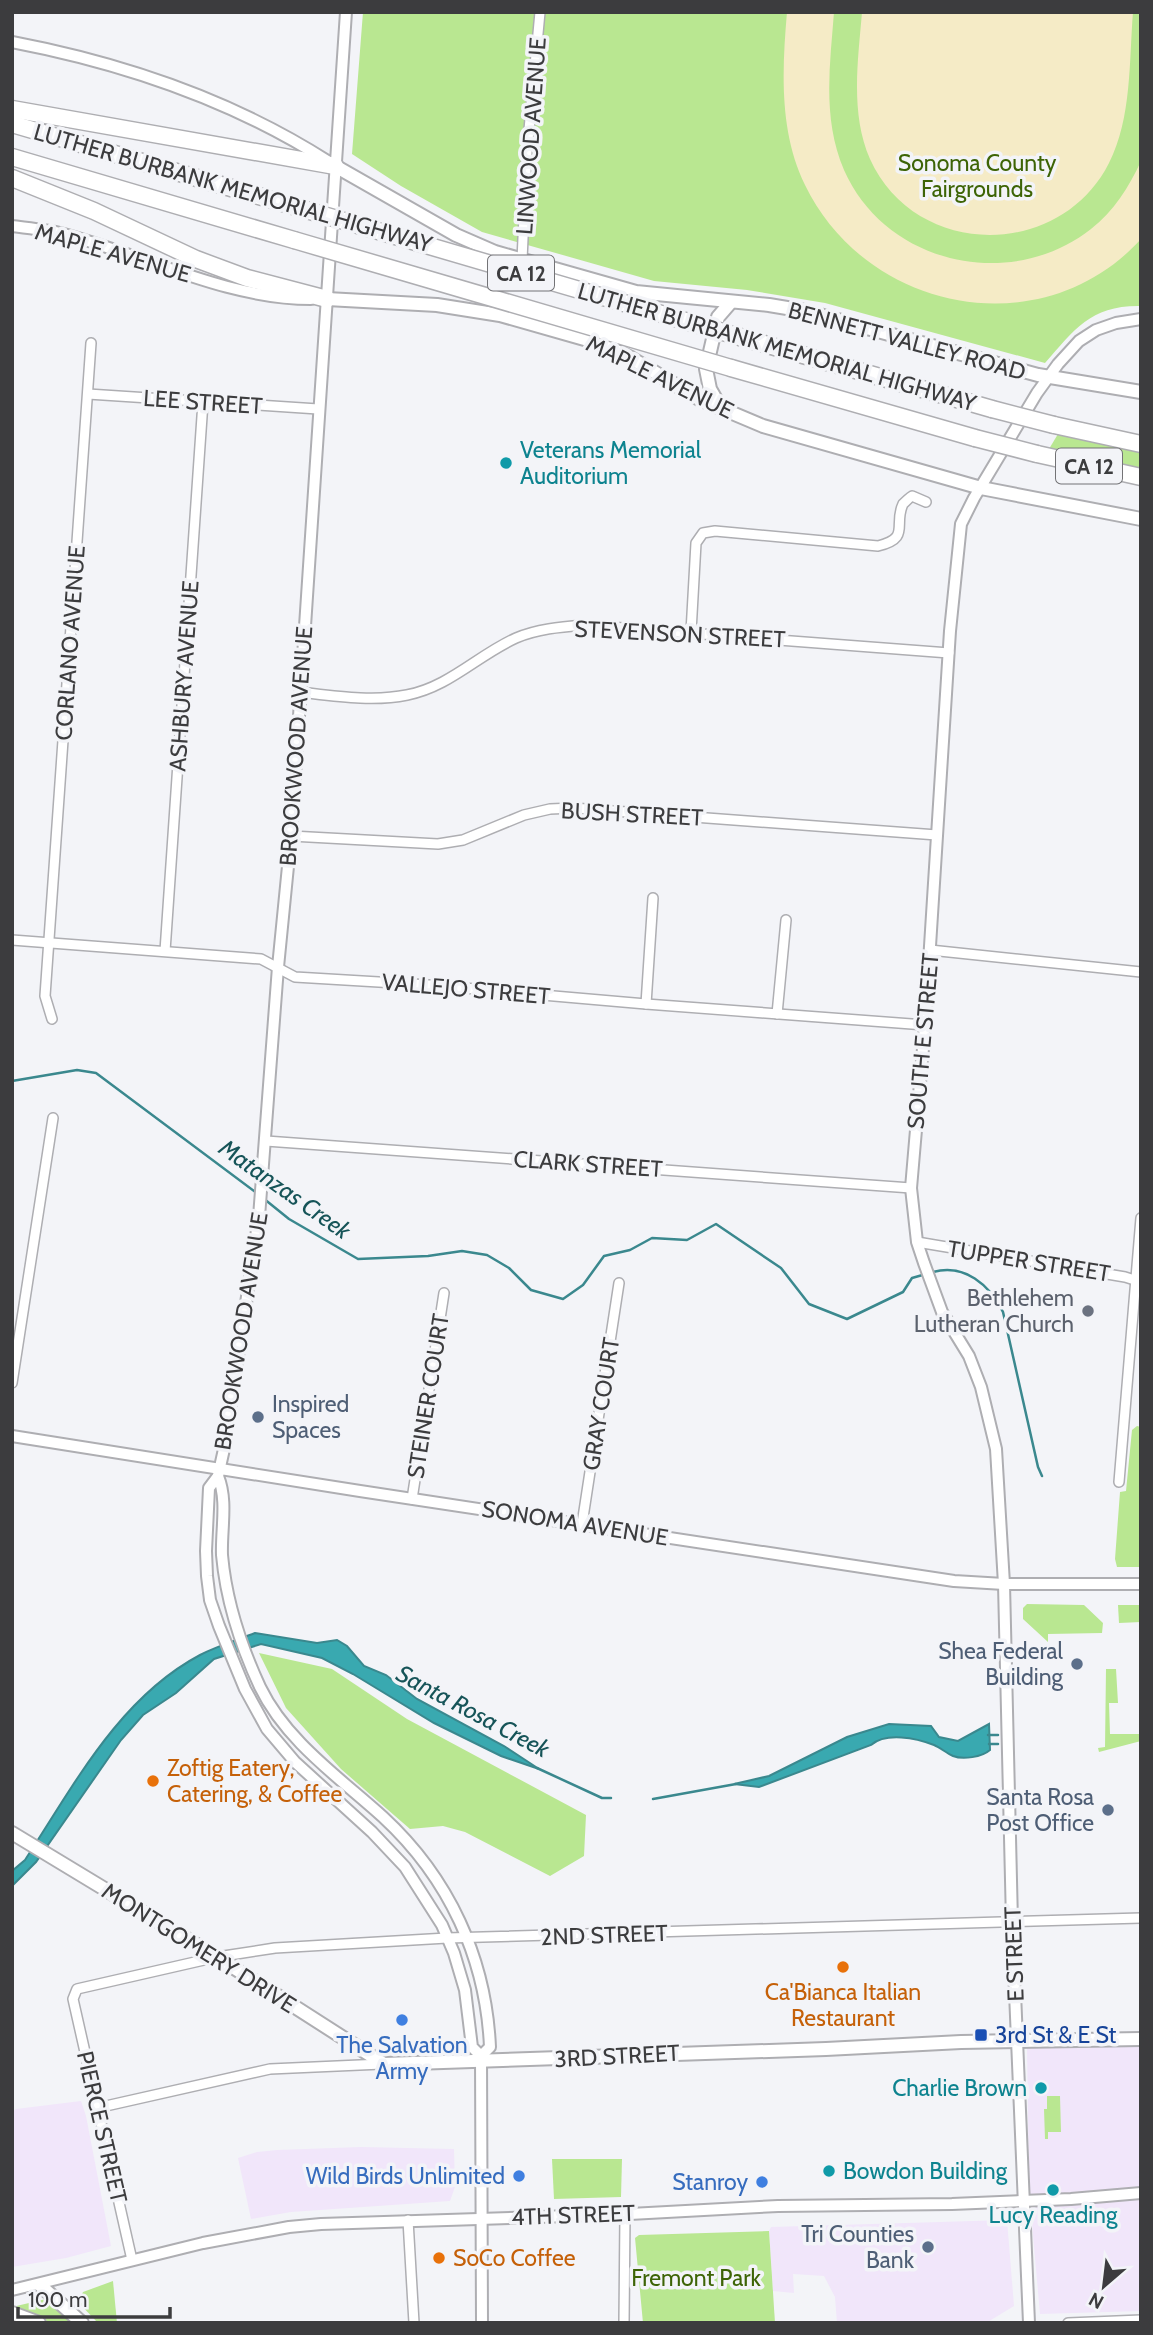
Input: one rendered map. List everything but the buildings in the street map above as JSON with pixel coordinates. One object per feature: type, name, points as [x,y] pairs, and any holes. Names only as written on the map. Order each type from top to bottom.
[{"type":"highway","points":[[12,109],[335,166]]},
{"type":"highway","name":"LUTHER BURBANK MEMORIAL HIGHWAY","points":[[12,124],[992,409],[1141,444]]},
{"type":"highway","name":"LUTHER BURBANK MEMORIAL HIGHWAY","points":[[12,157],[975,438],[1141,477]]},
{"type":"highway","points":[[12,178],[94,211],[204,262],[247,278],[327,299]]},
{"type":"main road","name":"BENNETT VALLEY ROAD","points":[[335,166],[468,242],[636,292],[778,306],[825,315],[1047,377],[1141,392]]},
{"type":"main road","name":"MAPLE AVENUE","points":[[327,299],[454,307],[517,319],[610,347],[699,400],[771,428],[981,488],[1141,519]]},
{"type":"main road","points":[[722,410],[710,389],[706,369],[718,317],[731,302]]},
{"type":"main road","name":"MONTGOMERY DRIVE","points":[[12,1833],[217,1957],[384,2064]]},
{"type":"main road","name":"3RD STREET","points":[[384,2064],[1141,2039]]},
{"type":"main road","points":[[40,2285],[82,2323]]},
{"type":"main road","points":[[12,2313],[39,2323]]},
{"type":"street","name":"BROOKWOOD AVENUE","points":[[346,12],[291,836],[278,967],[266,1142],[258,1217],[219,1473],[209,1488],[206,1550],[210,1600],[245,1689],[267,1729],[295,1762],[372,1832],[405,1867],[442,1925],[465,1990],[472,2047],[481,2059]]},
{"type":"street","name":"LINWOOD AVENUE","points":[[522,260],[527,151],[540,12]]},
{"type":"street","name":"BENNETT VALLEY ROAD","points":[[12,42],[91,60],[175,87],[279,131],[335,166]]},
{"type":"street","name":"MAPLE AVENUE","points":[[12,226],[62,234],[260,294],[289,299],[327,299]]},
{"type":"street","points":[[981,488],[1047,377],[1073,347],[1104,326],[1141,319]]},
{"type":"street","name":"CORLANO AVENUE","points":[[52,1019],[45,996],[91,343]]},
{"type":"street","name":"LEE STREET","points":[[88,394],[318,409]]},
{"type":"street","name":"ASHBURY AVENUE","points":[[165,951],[203,402]]},
{"type":"street","name":"SOUTH E STREET","points":[[981,488],[967,510],[959,532],[911,1188],[917,1242],[923,1263],[942,1312],[969,1356],[981,1387],[996,1449],[1004,1584]]},
{"type":"street","points":[[691,632],[696,543],[703,533],[715,531],[878,547],[892,543],[899,533],[903,504],[912,495],[926,502]]},
{"type":"street","name":"STEVENSON STREET","points":[[300,692],[385,698],[408,695],[455,676],[513,639],[533,631],[583,625],[949,653]]},
{"type":"street","name":"BUSH STREET","points":[[291,836],[438,844],[463,840],[524,815],[550,809],[573,808],[937,835]]},
{"type":"street","points":[[646,1004],[653,898]]},
{"type":"street","points":[[777,1014],[786,920]]},
{"type":"street","name":"VALLEJO STREET","points":[[12,940],[261,959],[295,977],[429,985],[925,1025]]},
{"type":"street","points":[[930,950],[1141,972]]},
{"type":"street","points":[[12,1383],[53,1118]]},
{"type":"street","name":"CLARK STREET","points":[[266,1142],[911,1188]]},
{"type":"street","points":[[1119,1482],[1138,1281],[1141,1218]]},
{"type":"street","name":"TUPPER STREET","points":[[917,1242],[1138,1281]]},
{"type":"street","name":"GRAY COURT","points":[[582,1524],[620,1283]]},
{"type":"street","name":"STEINER COURT","points":[[412,1499],[444,1293]]},
{"type":"street","name":"SONOMA AVENUE","points":[[12,1436],[219,1473],[412,1499],[954,1581],[1004,1584],[1141,1584]]},
{"type":"street","name":"BROOKWOOD AVENUE","points":[[219,1473],[224,1490],[222,1551],[225,1586],[235,1622],[261,1688],[280,1718],[307,1749],[384,1818],[417,1854],[438,1881],[469,1939],[489,2016],[490,2047],[481,2059],[482,2323]]},
{"type":"street","name":"E STREET","points":[[1004,1584],[1013,1922],[1029,2323]]},
{"type":"street","name":"2ND STREET","points":[[74,1993],[77,1989],[217,1957],[275,1948],[447,1938],[1141,1918]]},
{"type":"street","name":"PIERCE STREET","points":[[74,1993],[73,1999],[132,2260]]},
{"type":"street","name":"3RD STREET","points":[[97,2108],[270,2069],[384,2064]]},
{"type":"street","name":"4TH STREET","points":[[12,2290],[132,2260],[289,2227],[779,2206],[952,2204],[1141,2193]]},
{"type":"street","points":[[624,2323],[625,2214]]},
{"type":"street","points":[[408,2220],[414,2323]]},
{"type":"street","points":[[1068,2323],[1141,2320]]},
{"type":"shaded area","points":[[1141,2042],[1141,2311],[1040,2314],[1029,2190],[1027,2047]]},
{"type":"shaded area","points":[[81,2101],[111,2246],[66,2258],[12,2267],[12,2112],[16,2109]]},
{"type":"shaded area","points":[[361,2147],[454,2149],[455,2187],[450,2201],[291,2212],[251,2219],[238,2158],[277,2150]]},
{"type":"shaded area","points":[[1007,2220],[1014,2306],[986,2323],[837,2323],[835,2297],[824,2276],[793,2274],[794,2293],[773,2291],[769,2231],[771,2227]]},
{"type":"green space","name":"Sonoma County Fairgrounds","points":[[363,12],[1141,12],[1141,306],[1109,310],[1086,321],[1045,363],[825,303],[747,290],[654,281],[482,232],[401,186],[352,154]]},
{"type":"green space","points":[[1058,434],[1141,452],[1141,469],[1049,449]]},
{"type":"green space","points":[[1137,1426],[1141,1427],[1141,1567],[1117,1567],[1115,1559],[1120,1492],[1126,1491],[1132,1430]]},
{"type":"green space","points":[[1027,1604],[1084,1605],[1103,1623],[1102,1633],[1048,1634],[1048,1642],[1023,1619],[1023,1608]]},
{"type":"green space","points":[[1118,1605],[1141,1605],[1141,1622],[1119,1623]]},
{"type":"green space","points":[[259,1653],[332,1669],[407,1719],[586,1815],[584,1856],[550,1876],[465,1832],[443,1826],[410,1829],[341,1769],[286,1708]]},
{"type":"green space","points":[[1106,1669],[1116,1669],[1118,1703],[1109,1703],[1110,1734],[1141,1734],[1141,1741],[1099,1752],[1098,1748],[1105,1747]]},
{"type":"green space","points":[[1047,2096],[1060,2096],[1061,2132],[1048,2132],[1048,2139],[1045,2139],[1044,2109],[1047,2109]]},
{"type":"green space","points":[[552,2159],[622,2159],[621,2197],[554,2199]]},
{"type":"green space","name":"Fremont Park","points":[[769,2231],[775,2323],[643,2323],[635,2238],[639,2235]]},
{"type":"green space","points":[[113,2281],[117,2323],[98,2323],[78,2302],[83,2292]]},
{"type":"green space","points":[[46,2299],[74,2323],[53,2323],[12,2309]]},
{"type":"sand","points":[[787,12],[834,12],[829,92],[837,151],[844,170],[863,202],[889,228],[920,247],[953,259],[989,263],[1025,260],[1059,248],[1091,229],[1120,198],[1141,161],[1141,239],[1101,273],[1056,294],[1008,303],[959,300],[913,287],[870,263],[833,228],[805,185],[797,165],[784,100]]},
{"type":"sand","points":[[862,12],[1133,12],[1128,89],[1122,127],[1109,163],[1087,195],[1057,217],[1024,231],[988,235],[952,230],[919,215],[891,192],[870,159],[864,141],[857,87]]},
{"type":"water","points":[[255,1633],[317,1643],[337,1640],[347,1646],[364,1666],[386,1675],[417,1699],[504,1746],[539,1769],[501,1756],[434,1723],[322,1658],[261,1644],[214,1659],[176,1693],[143,1715],[121,1740],[36,1862],[12,1886],[12,1871],[25,1860],[100,1746],[145,1695],[171,1673],[200,1655]]},
{"type":"water","points":[[889,1724],[931,1726],[939,1737],[958,1741],[989,1724],[990,1750],[977,1756],[957,1757],[927,1742],[893,1737],[759,1787],[734,1784],[769,1776],[847,1737]]},
{"type":"waterway","name":"Matanzas Creek","points":[[12,1081],[77,1070],[96,1073],[258,1194]]},
{"type":"waterway","name":"Matanzas Creek","points":[[263,1198],[289,1219],[358,1259],[428,1256],[462,1251],[487,1255],[509,1268],[531,1290],[563,1299],[583,1285],[604,1256],[630,1250],[652,1238],[687,1240],[716,1224],[781,1268],[809,1304],[847,1319],[903,1292],[912,1278],[926,1274]]},
{"type":"waterway","name":"Matanzas Creek","points":[[933,1272],[955,1271],[975,1278],[998,1302],[1003,1312],[1042,1476]]},
{"type":"waterway","name":"Santa Rosa Creek","points":[[988,1735],[998,1735]]},
{"type":"waterway","name":"Santa Rosa Creek","points":[[989,1744],[998,1744]]},
{"type":"waterway","name":"Santa Rosa Creek","points":[[537,1768],[602,1798],[611,1798]]},
{"type":"waterway","name":"Santa Rosa Creek","points":[[653,1799],[736,1784]]},
{"type":"place","name":"Veterans Memorial Auditorium","points":[[506,463]]},
{"type":"place","name":"Bethlehem Lutheran Church","points":[[1088,1311]]},
{"type":"place","name":"Inspired Spaces","points":[[258,1417]]},
{"type":"place","name":"Shea Federal Building","points":[[1077,1664]]},
{"type":"place","name":"Zoftig Eatery, Catering, & Coffee","points":[[153,1781]]},
{"type":"place","name":"Santa Rosa Post Office","points":[[1108,1810]]},
{"type":"place","name":"Ca'Bianca Italian Restaurant","points":[[843,1967]]},
{"type":"place","name":"The Salvation Army","points":[[402,2020]]},
{"type":"place","name":"3rd St & E St","points":[[981,2035]]},
{"type":"place","name":"Charlie Brown","points":[[1041,2088]]},
{"type":"place","name":"Bowdon Building","points":[[829,2171]]},
{"type":"place","name":"Wild Birds Unlimited","points":[[519,2176]]},
{"type":"place","name":"Stanroy","points":[[762,2182]]},
{"type":"place","name":"Lucy Reading","points":[[1053,2190]]},
{"type":"place","name":"Tri Counties Bank","points":[[928,2247]]},
{"type":"place","name":"SoCo Coffee","points":[[439,2258]]}]
